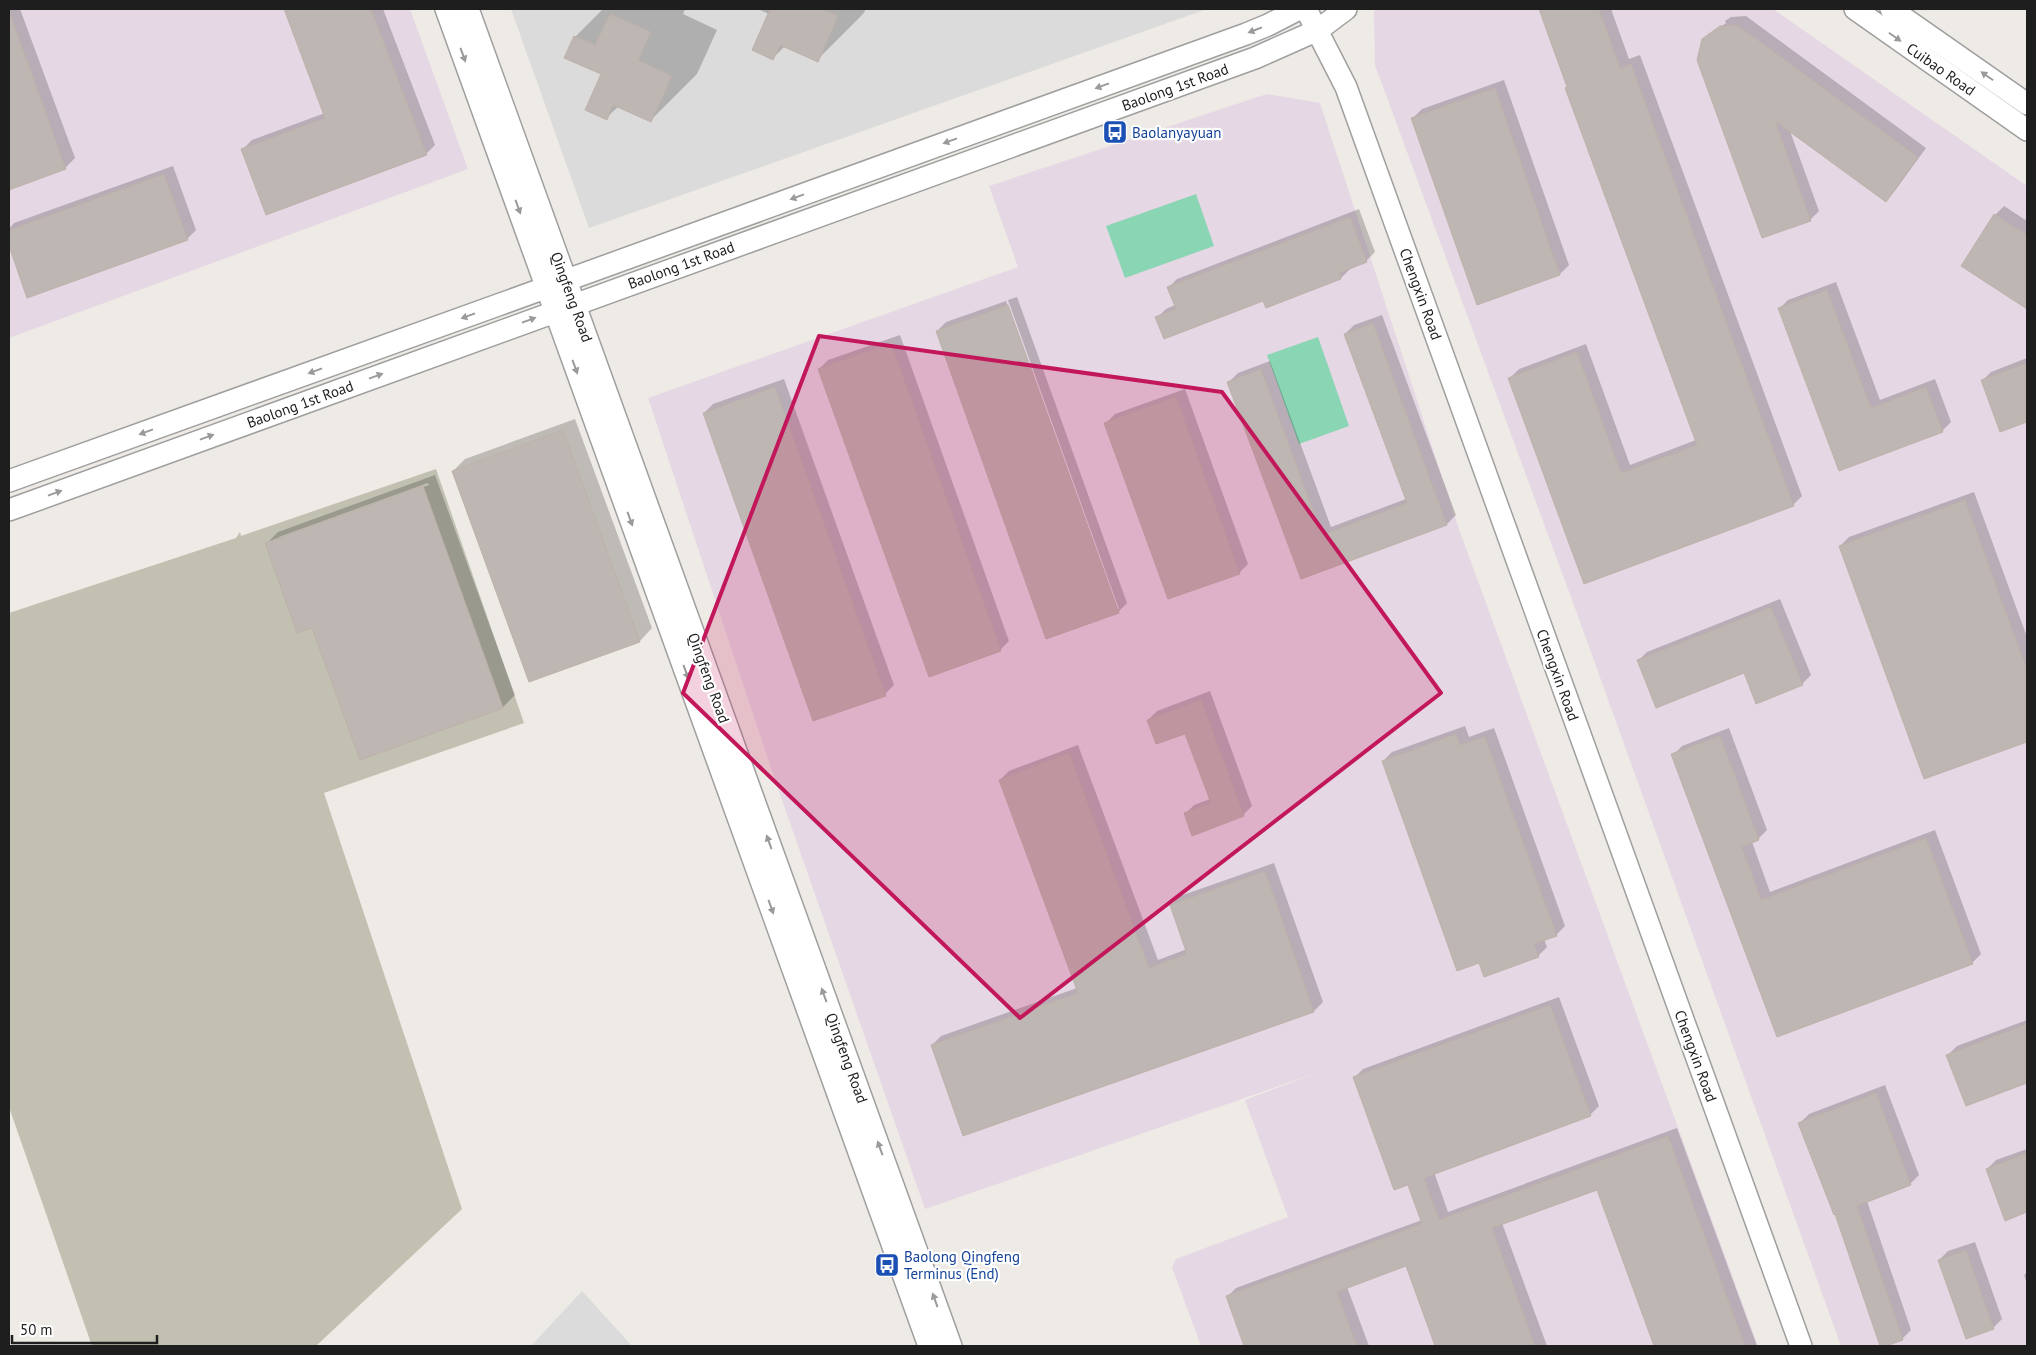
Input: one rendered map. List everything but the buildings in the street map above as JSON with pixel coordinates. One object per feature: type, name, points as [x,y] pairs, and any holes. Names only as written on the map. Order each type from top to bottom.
[{"type":"street","name":"Qingfeng Road","points":[[446,9],[565,307],[951,1346]]},
{"type":"street","name":"Qingfeng Road","points":[[468,9],[556,284]]},
{"type":"street","name":"Baolong 1st Road","points":[[9,481],[1246,34],[1299,9]]},
{"type":"street","name":"Chengxin Road","points":[[1306,9],[1346,87],[1801,1346]]},
{"type":"street","name":"Baolong 1st Road","points":[[9,510],[1255,58],[1318,30],[1346,9]]},
{"type":"street","name":"Cuibao Road","points":[[1855,9],[2027,130]]},
{"type":"street","name":"Cuibao Road","points":[[1891,9],[2027,104]]},
{"type":"street","name":"Qingfeng Road","points":[[565,307],[929,1346]]},
{"type":"highlighted area","points":[[819,336],[1222,392],[1441,693],[1020,1018],[683,693]]},
{"type":"shaded area","points":[[9,9],[410,9],[468,169],[9,338]]},
{"type":"shaded area","points":[[511,9],[1207,9],[589,228]]},
{"type":"shaded area","points":[[1374,9],[1773,9],[2027,186],[2027,1346],[1841,1346],[1579,619],[1375,65]]},
{"type":"shaded area","points":[[1267,94],[1320,103],[1460,532],[1758,1346],[1201,1346],[1172,1267],[1176,1259],[1288,1217],[1245,1100],[1322,1071],[925,1209],[775,780],[648,398],[1018,267],[989,186]]},
{"type":"shaded area","points":[[436,469],[524,723],[324,793],[462,1209],[316,1346],[92,1346],[9,1107],[9,613],[236,538],[240,532],[241,536]]},
{"type":"shaded area","points":[[582,1291],[632,1346],[531,1346]]},
{"type":"green space","points":[[1196,194],[1214,246],[1125,278],[1106,226]]},
{"type":"green space","points":[[1318,337],[1349,426],[1299,444],[1267,355]]},
{"type":"place","name":"Baolanyayuan","points":[[1115,132]]},
{"type":"place","name":"Baolong Qingfeng Terminus (End)","points":[[887,1265]]}]
